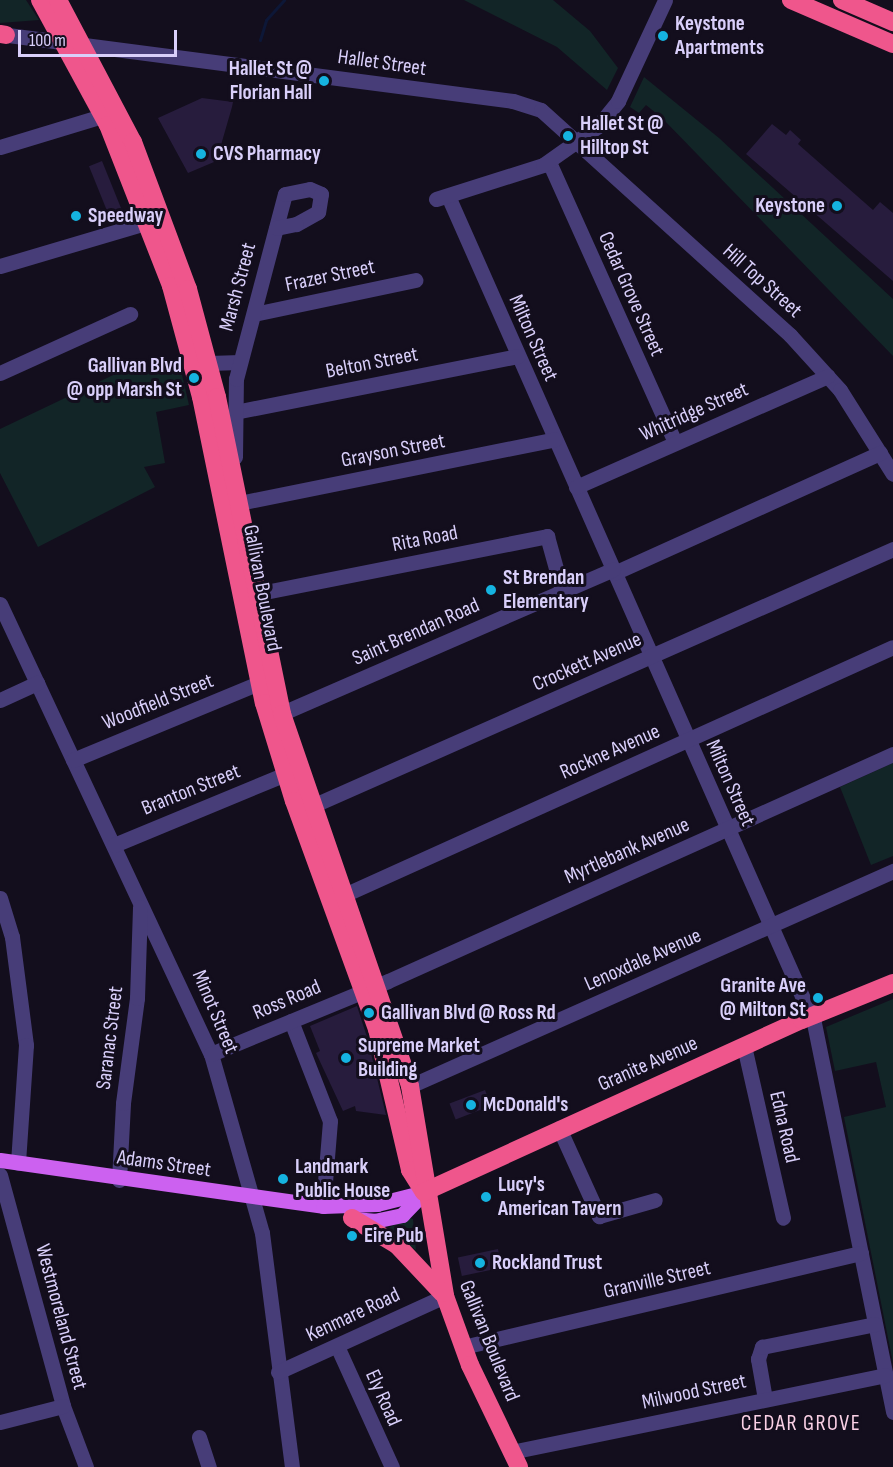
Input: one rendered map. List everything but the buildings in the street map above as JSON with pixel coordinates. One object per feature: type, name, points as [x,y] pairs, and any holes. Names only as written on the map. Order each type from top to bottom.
[{"type":"highway","name":"Gallivan Boulevard","points":[[40,0],[111,113],[177,252],[209,363],[220,413],[255,594],[285,774],[305,810],[344,895],[371,988],[411,1170],[424,1192]]},
{"type":"highway","name":"Gallivan Boulevard","points":[[58,0],[84,44],[111,113],[181,318],[220,413],[259,683],[275,717],[305,810],[410,1086],[426,1164],[424,1192],[445,1296],[463,1347],[515,1460]]},
{"type":"highway","points":[[791,0],[893,44]]},
{"type":"highway","points":[[815,0],[893,34]]},
{"type":"highway","points":[[842,0],[893,22]]},
{"type":"highway","points":[[866,0],[893,12]]},
{"type":"highway","name":"Granite Avenue","points":[[424,1192],[559,1128],[811,1016],[893,984]]},
{"type":"highway","points":[[352,1218],[397,1245],[445,1296]]},
{"type":"main road","name":"Adams Street","points":[[0,1160],[119,1180],[323,1206],[377,1204],[424,1192]]},
{"type":"main road","name":"Adams Street","points":[[323,1206],[352,1218],[374,1221],[402,1215],[424,1192]]},
{"type":"street","points":[[549,162],[578,141],[615,105],[666,0]]},
{"type":"street","name":"Hallet Street","points":[[2,34],[521,103],[547,113],[578,141]]},
{"type":"street","points":[[0,147],[111,113]]},
{"type":"street","name":"Hill Top Street","points":[[578,141],[790,335],[828,376],[893,474]]},
{"type":"street","name":"Milton Street","points":[[549,162],[442,198],[518,356],[811,1016],[893,1412]]},
{"type":"street","name":"Cedar Grove Street","points":[[549,162],[675,442]]},
{"type":"street","name":"Marsh Street","points":[[209,363],[240,362],[285,194],[310,189],[321,194],[322,202],[309,218],[276,228]]},
{"type":"street","points":[[0,266],[149,222]]},
{"type":"street","name":"Frazer Street","points":[[254,314],[415,280]]},
{"type":"street","points":[[0,373],[130,314]]},
{"type":"street","name":"Belton Street","points":[[220,413],[518,356]]},
{"type":"street","name":"Gallivan Boulevard","points":[[220,413],[240,362]]},
{"type":"street","name":"Whitridge Street","points":[[576,487],[828,376]]},
{"type":"street","name":"Grayson Street","points":[[238,504],[555,439]]},
{"type":"street","name":"Saint Brendan Road","points":[[275,717],[880,453]]},
{"type":"street","name":"Rita Road","points":[[255,594],[547,536],[562,590]]},
{"type":"street","name":"Crockett Avenue","points":[[305,810],[893,549]]},
{"type":"street","name":"Minot Street","points":[[0,604],[211,1054],[254,1197],[292,1467]]},
{"type":"street","name":"Rockne Avenue","points":[[344,895],[893,647]]},
{"type":"street","points":[[0,700],[37,683]]},
{"type":"street","name":"Woodfield Street","points":[[73,760],[259,683]]},
{"type":"street","name":"Myrtlebank Avenue","points":[[371,988],[893,754]]},
{"type":"street","name":"Branton Street","points":[[114,845],[285,774]]},
{"type":"street","name":"Lenoxdale Avenue","points":[[410,1086],[893,871]]},
{"type":"street","points":[[0,898],[12,937],[26,1045],[18,1162]]},
{"type":"street","name":"Saranac Street","points":[[119,1180],[123,1103],[138,987],[139,901]]},
{"type":"street","name":"Ross Road","points":[[211,1054],[371,988]]},
{"type":"street","points":[[291,1021],[330,1121],[323,1206]]},
{"type":"street","name":"Edna Road","points":[[744,1046],[783,1218]]},
{"type":"street","points":[[559,1128],[599,1216],[655,1200]]},
{"type":"street","name":"Westmoreland Street","points":[[0,1175],[63,1406],[86,1467]]},
{"type":"street","name":"Granville Street","points":[[463,1347],[861,1253]]},
{"type":"street","name":"Kenmare Road","points":[[278,1372],[445,1296]]},
{"type":"street","points":[[765,1399],[758,1359],[762,1347],[875,1324]]},
{"type":"street","name":"Ely Road","points":[[337,1346],[392,1467]]},
{"type":"street","name":"Milwood Street","points":[[515,1460],[765,1399],[885,1374]]},
{"type":"street","points":[[0,1422],[63,1406]]},
{"type":"street","points":[[199,1437],[209,1467]]},
{"type":"green space","points":[[0,0],[26,0],[39,20],[0,23]]},
{"type":"green space","points":[[464,0],[553,0],[590,31],[618,68],[607,90],[557,47]]},
{"type":"green space","points":[[644,77],[719,138],[893,299],[893,356],[662,118],[646,105],[639,113],[630,107]]},
{"type":"green space","points":[[180,366],[189,405],[156,412],[165,463],[144,467],[155,487],[38,547],[0,473],[0,429],[130,367]]},
{"type":"green space","points":[[893,763],[893,856],[871,865],[840,787]]},
{"type":"green space","points":[[893,999],[893,1363],[844,1117],[886,1107],[876,1062],[835,1071],[826,1027]]},
{"type":"green space","points":[[410,1218],[413,1219],[416,1250],[386,1229]]},
{"type":"waterway","points":[[260,40],[266,20],[284,0]]},
{"type":"place","name":"Keystone Apartments","points":[[663,36]]},
{"type":"place","name":"Hallet St @ Florian Hall","points":[[324,81]]},
{"type":"place","name":"Hallet St @ Hilltop St","points":[[568,136]]},
{"type":"place","name":"CVS Pharmacy","points":[[201,154]]},
{"type":"place","name":"Keystone","points":[[837,206]]},
{"type":"place","name":"Speedway","points":[[76,216]]},
{"type":"place","name":"Gallivan Blvd @ opp Marsh St","points":[[194,378]]},
{"type":"place","name":"St Brendan Elementary","points":[[491,590]]},
{"type":"place","name":"Granite Ave @ Milton St","points":[[818,998]]},
{"type":"place","name":"Gallivan Blvd @ Ross Rd","points":[[369,1013]]},
{"type":"place","name":"Supreme Market Building","points":[[346,1058]]},
{"type":"place","name":"McDonald's","points":[[471,1105]]},
{"type":"place","name":"Landmark Public House","points":[[283,1179]]},
{"type":"place","name":"Lucy's American Tavern","points":[[486,1197]]},
{"type":"place","name":"Eire Pub","points":[[352,1236]]},
{"type":"place","name":"Rockland Trust","points":[[480,1263]]},
{"type":"district","name":"CEDAR GROVE","points":[[801,1424]]}]
